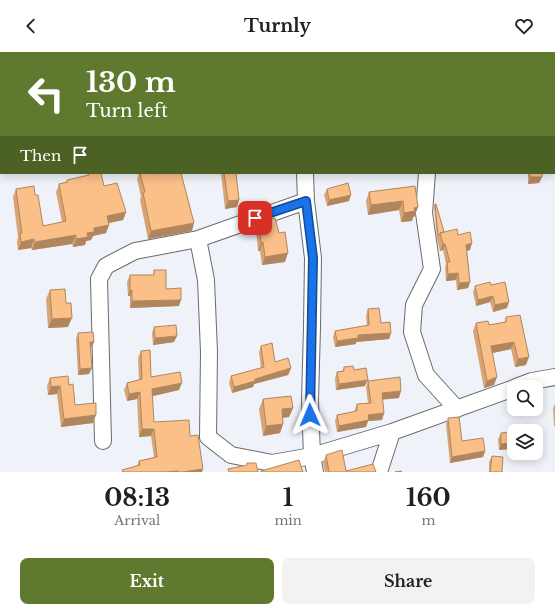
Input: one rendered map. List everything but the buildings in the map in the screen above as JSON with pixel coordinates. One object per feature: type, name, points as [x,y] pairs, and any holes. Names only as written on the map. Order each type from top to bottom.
[{"type":"street","points":[[305,174],[306,201],[313,258],[310,401],[312,456],[315,472]]},
{"type":"street","points":[[427,174],[424,213],[432,269],[414,305],[412,332],[426,375],[458,409]]},
{"type":"street","points":[[103,441],[99,279],[106,266],[134,251],[198,239],[306,201]]},
{"type":"street","points":[[198,239],[206,280],[209,352],[208,437],[231,455],[272,463],[312,456],[392,432],[507,390]]},
{"type":"street","points":[[538,380],[555,377]]},
{"type":"street","points":[[379,472],[392,432]]},
{"type":"route","points":[[255,218],[306,201],[313,258],[310,415]]}]
